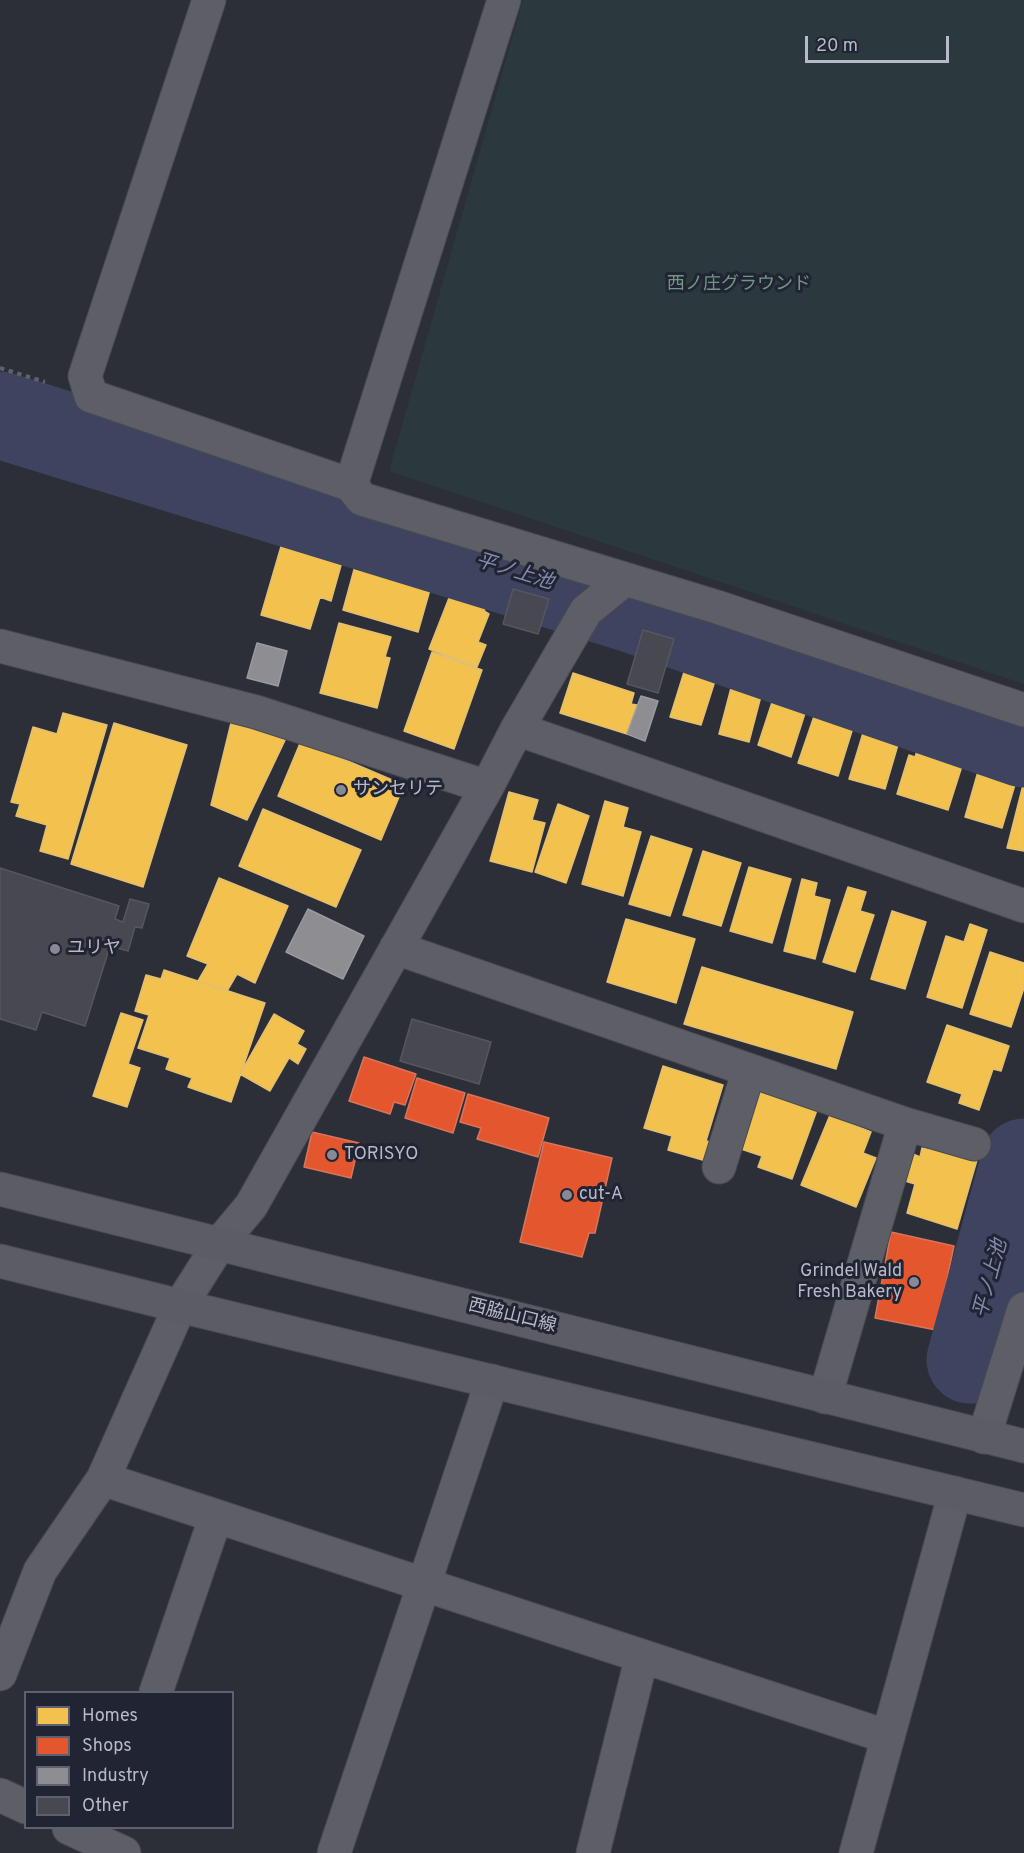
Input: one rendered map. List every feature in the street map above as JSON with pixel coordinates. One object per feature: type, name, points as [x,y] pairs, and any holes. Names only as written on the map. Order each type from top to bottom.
[{"type":"street","points":[[209,0],[86,375],[91,396],[351,485],[362,499],[717,607],[1024,710]]},
{"type":"street","points":[[351,485],[504,0]]},
{"type":"street","points":[[0,1674],[40,1571],[103,1479],[180,1306],[220,1243],[251,1206],[585,611],[625,579]]},
{"type":"street","points":[[0,646],[256,712],[487,787]]},
{"type":"street","points":[[517,729],[1024,906]]},
{"type":"street","points":[[396,948],[905,1124],[974,1144]]},
{"type":"street","points":[[720,1167],[749,1070]]},
{"type":"street","points":[[825,1397],[905,1124]]},
{"type":"street","name":"西脇山口線","points":[[0,1189],[1024,1446]]},
{"type":"street","points":[[0,1261],[1024,1510]]},
{"type":"street","points":[[984,1437],[1024,1309]]},
{"type":"street","points":[[334,1853],[492,1381]]},
{"type":"street","points":[[103,1479],[888,1737]]},
{"type":"street","points":[[856,1853],[955,1493]]},
{"type":"street","points":[[156,1691],[216,1516]]},
{"type":"street","points":[[593,1853],[642,1656]]},
{"type":"street","points":[[0,1796],[24,1806]]},
{"type":"street","points":[[75,1829],[112,1841]]},
{"type":"green space","name":"西ノ庄グラウンド","points":[[523,0],[1024,0],[1024,684],[389,471]]},
{"type":"building: Homes","points":[[287,526],[347,544],[331,601],[320,597],[310,629],[261,615]]},
{"type":"building: Homes","points":[[361,544],[437,565],[418,632],[343,610]]},
{"type":"building: Homes","points":[[458,575],[493,589],[484,611],[489,614],[478,642],[486,645],[477,667],[429,649]]},
{"type":"building: Homes","points":[[339,623],[391,637],[385,657],[390,658],[377,708],[320,693]]},
{"type":"building: Homes","points":[[432,652],[482,670],[454,749],[404,731]]},
{"type":"building: Homes","points":[[690,653],[721,662],[701,725],[670,717]]},
{"type":"building: Homes","points":[[737,665],[767,673],[749,742],[719,734]]},
{"type":"building: Homes","points":[[573,673],[634,693],[631,704],[637,705],[627,734],[560,713]]},
{"type":"building: Homes","points":[[781,675],[814,685],[791,757],[758,745]]},
{"type":"building: Homes","points":[[822,693],[860,705],[838,776],[798,763]]},
{"type":"building: Homes","points":[[870,710],[905,721],[885,789],[849,779]]},
{"type":"building: Homes","points":[[63,713],[107,725],[68,859],[40,851],[47,825],[16,816],[20,804],[11,802],[33,727],[57,734]]},
{"type":"building: Homes","points":[[114,723],[187,745],[143,887],[71,864]]},
{"type":"building: Homes","points":[[231,723],[287,736],[247,820],[211,805]]},
{"type":"building: Homes","points":[[924,730],[969,744],[948,810],[897,794],[909,755],[915,757]]},
{"type":"building: Homes","name":"サンセリテ","points":[[301,741],[404,785],[381,840],[278,796]]},
{"type":"building: Homes","points":[[985,747],[1023,758],[1002,828],[965,817]]},
{"type":"building: Homes","points":[[1024,781],[1024,851],[1007,848]]},
{"type":"building: Homes","points":[[509,792],[538,800],[532,820],[545,823],[532,872],[490,861]]},
{"type":"building: Homes","points":[[605,801],[628,808],[623,827],[641,832],[623,896],[582,884]]},
{"type":"building: Homes","points":[[558,804],[589,816],[566,883],[535,872]]},
{"type":"building: Homes","points":[[263,809],[361,850],[336,907],[239,866]]},
{"type":"building: Homes","points":[[651,836],[692,849],[670,916],[629,904]]},
{"type":"building: Homes","points":[[703,851],[741,863],[721,926],[683,915]]},
{"type":"building: Homes","points":[[749,867],[791,879],[772,943],[730,931]]},
{"type":"building: Homes","points":[[219,878],[288,906],[255,983],[237,974],[227,991],[198,981],[208,964],[187,956]]},
{"type":"building: Homes","points":[[802,879],[817,883],[814,896],[830,900],[815,959],[784,951]]},
{"type":"building: Homes","points":[[848,887],[866,892],[860,911],[874,915],[855,972],[823,962]]},
{"type":"building: Homes","points":[[892,911],[926,922],[905,989],[871,979]]},
{"type":"building: Homes","points":[[626,919],[695,939],[676,1003],[607,982]]},
{"type":"building: Homes","points":[[970,924],[987,930],[962,1008],[927,997],[946,936],[964,942]]},
{"type":"building: Homes","points":[[990,952],[1024,963],[1024,988],[1011,1027],[970,1014]]},
{"type":"building: Homes","points":[[702,967],[853,1012],[836,1069],[684,1024]]},
{"type":"building: Homes","points":[[164,970],[265,1003],[231,1102],[188,1087],[192,1078],[166,1069],[170,1058],[138,1048],[149,1015],[135,1011],[146,975],[161,979]]},
{"type":"building: Homes","points":[[121,1013],[143,1020],[128,1064],[140,1068],[127,1107],[93,1096]]},
{"type":"building: Homes","points":[[274,1014],[304,1031],[297,1044],[306,1049],[298,1064],[289,1058],[270,1091],[240,1074]]},
{"type":"building: Homes","points":[[947,1025],[1009,1046],[1001,1071],[993,1069],[979,1110],[959,1103],[962,1094],[927,1082]]},
{"type":"building: Homes","points":[[663,1066],[723,1085],[706,1141],[712,1142],[706,1161],[668,1150],[672,1136],[644,1128]]},
{"type":"building: Homes","points":[[761,1091],[817,1110],[792,1179],[758,1167],[762,1156],[741,1149]]},
{"type":"building: Homes","points":[[830,1115],[871,1132],[863,1153],[876,1158],[856,1207],[801,1185]]},
{"type":"building: Homes","points":[[933,1147],[977,1160],[957,1229],[907,1213],[915,1184],[905,1181],[913,1154],[920,1157],[922,1148],[932,1150]]},
{"type":"building: Shops","points":[[364,1057],[416,1074],[405,1105],[394,1102],[390,1114],[349,1101]]},
{"type":"building: Shops","points":[[417,1078],[465,1093],[453,1133],[405,1118]]},
{"type":"building: Shops","points":[[468,1094],[549,1118],[538,1157],[477,1139],[481,1128],[460,1122]]},
{"type":"building: Shops","name":"TORISYO","points":[[312,1132],[359,1143],[351,1178],[304,1167]]},
{"type":"building: Shops","name":"cut-A","points":[[544,1142],[612,1158],[595,1233],[589,1233],[582,1257],[520,1242]]},
{"type":"building: Shops","name":"Grindel Wald Fresh Bakery","points":[[891,1232],[954,1246],[936,1330],[875,1318]]},
{"type":"building: Industry","points":[[257,643],[287,651],[278,686],[247,678]]},
{"type":"building: Industry","points":[[641,696],[658,701],[645,741],[627,734]]},
{"type":"building: Industry","points":[[308,909],[364,936],[343,979],[286,952]]},
{"type":"building: Other","points":[[513,589],[549,599],[538,634],[503,624]]},
{"type":"building: Other","points":[[643,630],[674,639],[658,693],[627,684]]},
{"type":"building: Other","name":"ユリヤ","points":[[0,868],[119,906],[115,919],[123,922],[130,899],[149,904],[142,928],[135,927],[128,951],[110,946],[85,1026],[42,1012],[36,1030],[0,1019]]},
{"type":"building: Other","points":[[412,1019],[491,1042],[479,1084],[400,1061]]},
{"type":"waterway","name":"平ノ上池","points":[[0,415],[635,610],[1024,744]]},
{"type":"waterway","name":"平ノ上池","points":[[970,1360],[1024,1162]]},
{"type":"place","name":"サンセリテ","points":[[341,790]]},
{"type":"place","name":"ユリヤ","points":[[55,949]]},
{"type":"place","name":"TORISYO","points":[[332,1155]]},
{"type":"place","name":"cut-A","points":[[567,1195]]},
{"type":"place","name":"Grindel Wald Fresh Bakery","points":[[914,1282]]}]
